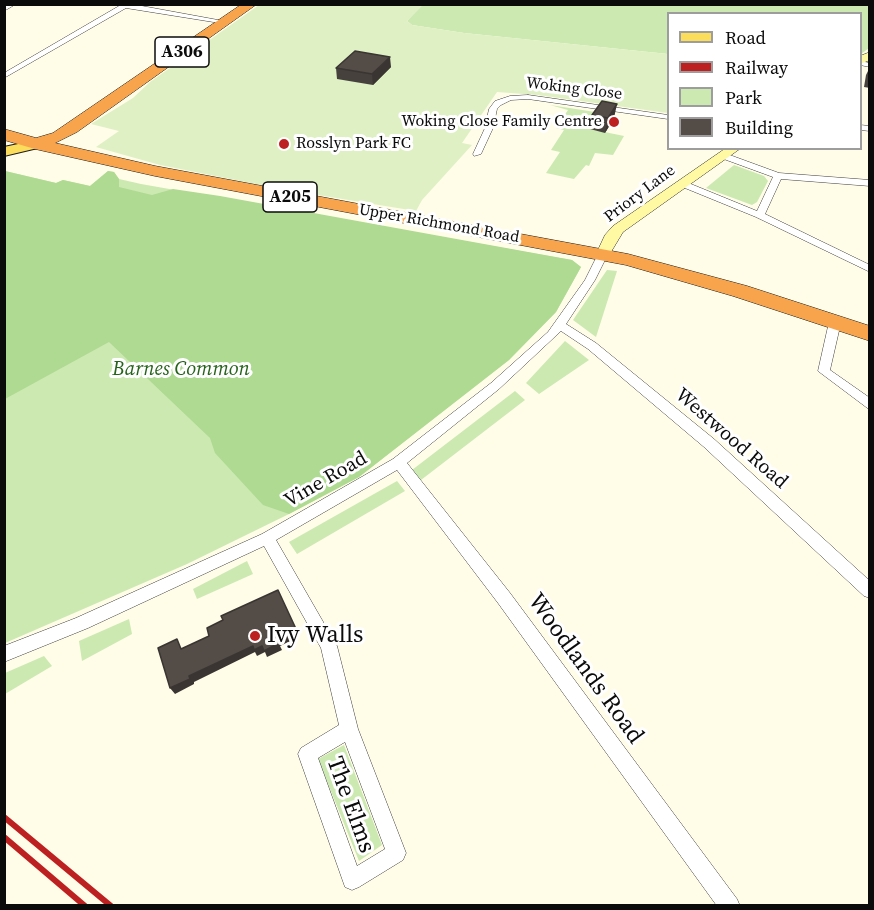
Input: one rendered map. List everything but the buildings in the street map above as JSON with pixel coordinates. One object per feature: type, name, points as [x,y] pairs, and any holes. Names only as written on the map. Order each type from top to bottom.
[{"type":"highway","name":"A306","points":[[37,144],[70,129],[251,4]]},
{"type":"highway","name":"Upper Richmond Road","points":[[4,134],[37,144],[196,179],[603,254],[681,273],[870,334]]},
{"type":"highway","name":"A205","points":[[4,143],[37,144]]},
{"type":"main road","name":"A306","points":[[4,152],[37,144]]},
{"type":"street","points":[[4,9],[14,4]]},
{"type":"street","points":[[4,76],[120,5],[226,22]]},
{"type":"street","name":"Woking Close","points":[[477,154],[489,128],[493,109],[498,103],[510,98],[528,98],[667,117]]},
{"type":"street","points":[[729,152],[778,176],[870,183]]},
{"type":"street","name":"Priory Lane","points":[[603,254],[612,235],[618,229],[729,152]]},
{"type":"street","points":[[759,214],[778,176]]},
{"type":"street","points":[[683,184],[759,214],[870,269]]},
{"type":"street","name":"Vine Road","points":[[4,654],[82,623],[267,538],[398,463],[495,386],[552,335],[592,278],[603,254]]},
{"type":"street","points":[[835,322],[824,371],[870,405]]},
{"type":"street","name":"Westwood Road","points":[[559,325],[592,346],[709,443],[870,591]]},
{"type":"street","name":"Woodlands Road","points":[[398,463],[504,598],[730,906]]},
{"type":"street","name":"The Elms","points":[[267,538],[329,646],[349,729],[396,853],[352,880],[307,754],[349,729]]},
{"type":"green space","points":[[423,4],[869,5],[869,48],[862,53],[862,12],[667,12],[667,54],[464,33],[412,25],[407,21]]},
{"type":"green space","points":[[259,5],[423,5],[407,21],[412,25],[464,33],[667,54],[667,113],[538,95],[497,92],[462,143],[472,145],[422,200],[416,211],[281,189],[160,165],[96,147],[119,131],[91,124],[133,98],[150,82]]},
{"type":"green space","points":[[550,105],[595,112],[592,117],[599,119],[590,129],[624,136],[613,155],[595,153],[589,166],[586,165],[574,179],[546,173],[560,152],[551,150],[564,130],[556,128],[568,110]]},
{"type":"green space","points":[[734,165],[764,176],[768,181],[757,202],[752,205],[706,188]]},
{"type":"green space","name":"Barnes Common","points":[[5,171],[56,183],[63,180],[90,186],[108,171],[114,172],[119,179],[141,184],[572,260],[581,267],[556,312],[509,360],[359,477],[187,564],[5,643]]},
{"type":"green space","name":"Barnes Common","points":[[5,171],[56,183],[63,180],[90,186],[108,171],[114,172],[119,179],[119,187],[152,195],[173,189],[220,196],[572,260],[581,267],[556,312],[509,360],[359,477],[289,514],[263,505],[215,453],[210,438],[109,342],[5,399]]},
{"type":"green space","points":[[607,270],[617,271],[596,337],[573,320]]},
{"type":"green space","points":[[565,341],[589,360],[539,394],[526,383]]},
{"type":"green space","points":[[515,391],[525,400],[421,480],[412,470]]},
{"type":"green space","points":[[397,481],[405,491],[297,554],[289,542]]},
{"type":"green space","points":[[247,561],[253,574],[197,599],[193,589]]},
{"type":"green space","points":[[129,619],[132,634],[82,661],[79,641]]},
{"type":"green space","points":[[44,656],[52,666],[5,694],[5,673]]},
{"type":"green space","points":[[344,745],[382,845],[359,861],[318,759]]},
{"type":"railway","points":[[4,817],[111,906]]},
{"type":"railway","points":[[4,837],[85,906]]},
{"type":"place","name":"Woking Close Family Centre","points":[[614,122]]},
{"type":"place","name":"Rosslyn Park FC","points":[[284,144]]},
{"type":"place","name":"Ivy Walls","points":[[255,636]]}]
